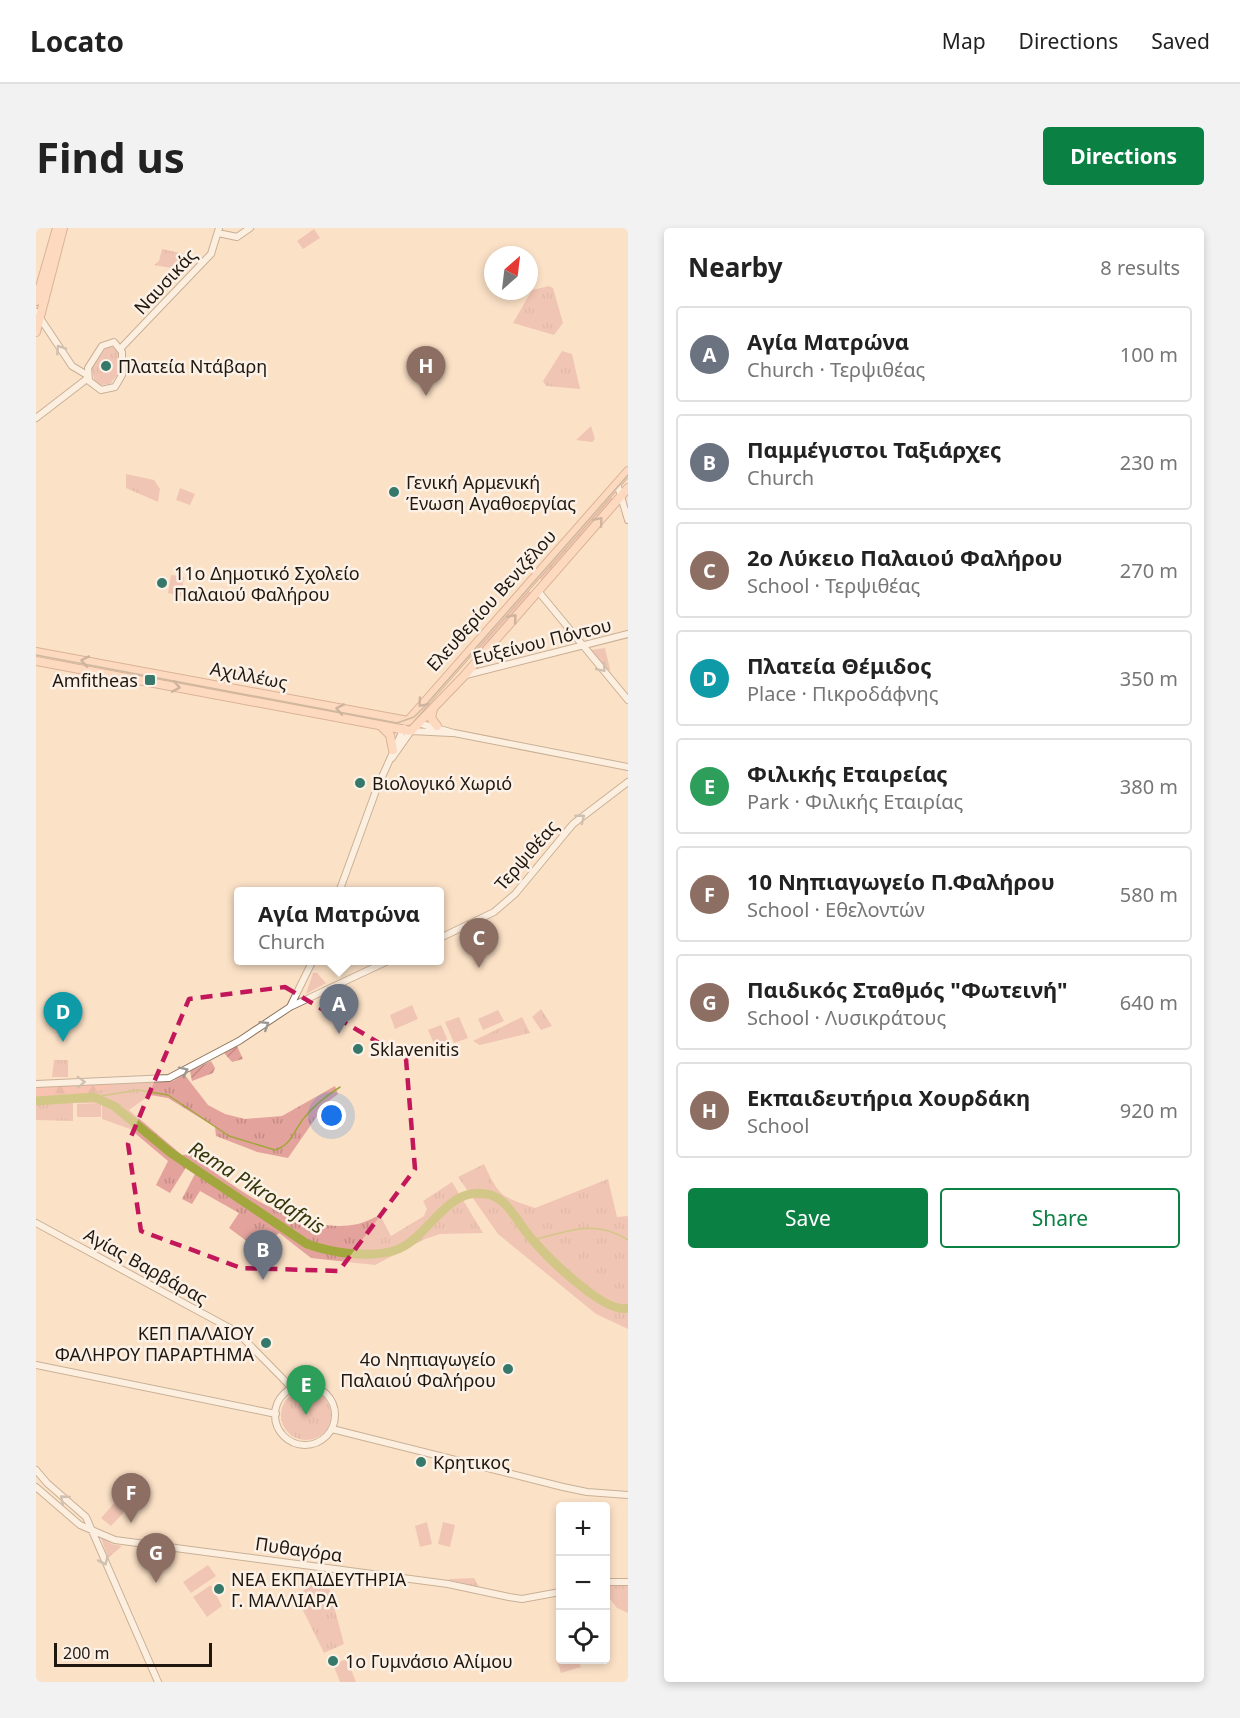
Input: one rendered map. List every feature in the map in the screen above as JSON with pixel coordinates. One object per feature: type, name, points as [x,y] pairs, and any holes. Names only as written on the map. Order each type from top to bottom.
[{"type":"main road","points":[[37,295],[57,228]]},
{"type":"main road","points":[[36,332],[37,314],[63,228]]},
{"type":"main road","name":"Ελευθερίου Βενιζέλου","points":[[408,721],[628,471]]},
{"type":"main road","name":"Ελευθερίου Βενιζέλου","points":[[407,730],[419,723],[464,676],[628,488]]},
{"type":"main road","name":"Αχιλλέως","points":[[36,652],[408,721]]},
{"type":"main road","name":"Αχιλλέως","points":[[36,662],[407,730]]},
{"type":"main road","points":[[433,709],[431,718],[436,726]]},
{"type":"main road","points":[[381,726],[392,739],[392,754]]},
{"type":"street","points":[[218,231],[237,237],[250,228]]},
{"type":"street","name":"Ναυσικάς","points":[[121,348],[211,254],[218,231]]},
{"type":"street","points":[[37,314],[72,366],[88,376]]},
{"type":"street","points":[[115,343],[121,348],[122,375],[117,385],[108,390],[101,390],[92,385],[88,376],[89,364],[104,345],[115,343]]},
{"type":"street","points":[[36,418],[88,376]]},
{"type":"street","points":[[617,483],[628,520]]},
{"type":"street","points":[[538,591],[628,700]]},
{"type":"street","name":"Ευξείνου Πόντου","points":[[464,676],[628,634]]},
{"type":"street","name":"Αχιλλέως","points":[[408,721],[436,726],[454,733]]},
{"type":"street","name":"Ελευθερίου Βενιζέλου","points":[[340,887],[377,789],[392,754],[407,730],[408,721]]},
{"type":"street","name":"Αχιλλέως","points":[[407,730],[454,733],[628,765]]},
{"type":"street","name":"Τερψιθέας","points":[[444,936],[494,912],[515,894],[573,824],[628,782]]},
{"type":"street","points":[[290,1007],[311,965]]},
{"type":"street","points":[[36,1084],[169,1078],[238,1041],[290,1007],[379,965]]},
{"type":"street","name":"Αγίας Βαρβάρας","points":[[36,1223],[237,1332],[292,1388]]},
{"type":"street","points":[[36,1365],[276,1414]]},
{"type":"street","points":[[307,1385],[326,1393],[335,1409],[332,1429],[319,1441],[306,1445],[296,1443],[280,1430],[276,1414],[280,1398],[292,1388],[307,1385]]},
{"type":"street","points":[[332,1429],[571,1489],[628,1495]]},
{"type":"street","points":[[36,1470],[47,1484],[86,1517],[158,1682]]},
{"type":"street","name":"Πυθαγόρα","points":[[36,1487],[80,1525],[115,1540],[448,1584],[509,1598],[522,1599],[556,1593]]},
{"type":"street","points":[[610,1582],[628,1582]]},
{"type":"highlighted area","points":[[285,987],[406,1059],[415,1169],[339,1271],[241,1268],[141,1231],[128,1144],[189,999]]},
{"type":"green space","points":[[314,229],[320,238],[303,249],[297,241]]},
{"type":"green space","points":[[162,249],[189,255],[187,264],[179,259],[171,268],[154,265],[159,261]]},
{"type":"green space","points":[[549,286],[553,288],[563,323],[554,335],[513,323],[526,300],[538,300],[538,289]]},
{"type":"green space","name":"Πλατεία Ντάβαρη","points":[[111,346],[119,352],[118,374],[110,384],[100,385],[94,380],[92,369],[105,349]]},
{"type":"green space","points":[[562,351],[572,354],[580,389],[546,386],[543,381]]},
{"type":"green space","points":[[591,426],[595,439],[592,442],[576,440]]},
{"type":"green space","points":[[126,474],[154,480],[160,489],[158,502],[126,488]]},
{"type":"green space","points":[[180,488],[195,494],[190,505],[176,500]]},
{"type":"green space","points":[[607,497],[616,499],[543,582],[537,575]]},
{"type":"green space","points":[[171,575],[184,577],[181,596],[168,593]]},
{"type":"green space","points":[[525,588],[531,593],[482,650],[475,644]]},
{"type":"green space","points":[[605,648],[610,669],[609,672],[591,650]]},
{"type":"green space","points":[[313,973],[317,973],[326,983],[306,994]]},
{"type":"green space","points":[[412,1005],[418,1019],[395,1029],[390,1015]]},
{"type":"green space","points":[[541,1009],[552,1026],[541,1030],[532,1017]]},
{"type":"green space","points":[[498,1010],[504,1021],[483,1030],[478,1019]]},
{"type":"green space","points":[[459,1017],[468,1038],[454,1043],[445,1022]]},
{"type":"green space","points":[[522,1017],[530,1033],[480,1045],[473,1041]]},
{"type":"green space","points":[[441,1025],[450,1045],[437,1051],[428,1030]]},
{"type":"green space","points":[[237,1046],[243,1059],[232,1062],[224,1053]]},
{"type":"green space","points":[[54,1060],[68,1060],[68,1077],[52,1077]]},
{"type":"green space","points":[[211,1061],[215,1068],[213,1073],[192,1081],[190,1071]]},
{"type":"green space","points":[[184,1074],[208,1105],[225,1114],[245,1119],[282,1116],[335,1086],[338,1094],[326,1103],[288,1158],[257,1152],[216,1136],[215,1127],[168,1098],[150,1095],[129,1110],[182,1155],[192,1154],[227,1181],[269,1207],[314,1223],[336,1226],[358,1224],[380,1215],[391,1236],[424,1216],[427,1209],[423,1201],[452,1182],[483,1233],[440,1234],[425,1239],[375,1265],[311,1258],[279,1233],[260,1251],[254,1247],[260,1240],[254,1235],[248,1242],[229,1228],[239,1213],[200,1191],[192,1204],[182,1199],[196,1172],[187,1166],[170,1193],[156,1185],[168,1161],[130,1129],[102,1119],[102,1104],[73,1103],[73,1121],[36,1120],[36,1088],[173,1081]]},
{"type":"green space","points":[[111,1083],[112,1087],[87,1094],[36,1097],[36,1086]]},
{"type":"green space","points":[[77,1104],[101,1104],[101,1117],[77,1117]]},
{"type":"green space","points":[[484,1164],[498,1190],[508,1198],[535,1208],[608,1179],[617,1217],[628,1216],[628,1329],[596,1314],[498,1234],[458,1177]]},
{"type":"green space","points":[[501,1213],[514,1227],[507,1233],[494,1219]]},
{"type":"green space","points":[[301,1390],[311,1390],[324,1397],[331,1410],[331,1420],[324,1433],[311,1440],[301,1440],[292,1436],[285,1429],[281,1420],[281,1410],[285,1401],[292,1394]]},
{"type":"green space","points":[[130,1480],[146,1499],[136,1507],[120,1489]]},
{"type":"green space","points":[[116,1501],[126,1510],[111,1526],[101,1518]]},
{"type":"green space","points":[[427,1522],[432,1544],[420,1547],[415,1526]]},
{"type":"green space","points":[[443,1522],[455,1525],[450,1547],[438,1544]]},
{"type":"green space","points":[[100,1535],[112,1544],[122,1546],[108,1558]]},
{"type":"green space","points":[[208,1565],[216,1576],[191,1593],[183,1582]]},
{"type":"green space","points":[[326,1576],[344,1644],[324,1653],[296,1596]]},
{"type":"green space","points":[[474,1578],[479,1587],[449,1580],[449,1579]]},
{"type":"green space","points":[[211,1585],[222,1606],[207,1617],[193,1597]]},
{"type":"green space","points":[[610,1586],[628,1586],[628,1613],[617,1608],[610,1599]]},
{"type":"green space","points":[[347,1659],[356,1682],[340,1682],[333,1664]]},
{"type":"green space","points":[[558,1664],[580,1664],[581,1667],[561,1673]]},
{"type":"waterway","points":[[94,1097],[138,1090],[168,1095],[229,1136],[275,1150],[289,1141],[312,1109],[340,1087]]},
{"type":"waterway","name":"Rema Pikrodafnis","points":[[36,1101],[94,1097],[114,1106],[171,1153],[307,1244],[328,1250],[350,1254],[393,1251],[418,1236],[450,1204],[462,1197],[475,1193],[491,1195],[503,1202],[527,1233],[576,1282],[605,1303],[618,1308],[628,1308]]},
{"type":"waterway","points":[[532,1240],[592,1228],[616,1233],[628,1240]]},
{"type":"tram line","points":[[36,655],[397,723],[414,717],[424,707],[628,475]]},
{"type":"place","name":"Πλατεία Ντάβαρη","points":[[106,366]]},
{"type":"place","name":"Εκπαιδευτήρια Χουρδάκη","points":[[426,396]]},
{"type":"place","name":"Γενική Αρμενική Ένωση Αγαθοεργίας","points":[[394,492]]},
{"type":"place","name":"11ο Δημοτικό Σχολείο Παλαιού Φαλήρου","points":[[162,583]]},
{"type":"place","name":"Amfitheas","points":[[150,680]]},
{"type":"place","name":"Βιολογικό Χωριό","points":[[360,783]]},
{"type":"place","name":"2ο Λύκειο Παλαιού Φαλήρου","points":[[479,968]]},
{"type":"place","name":"Αγία Ματρώνα","points":[[339,1034]]},
{"type":"place","name":"Πλατεία Θέμιδος","points":[[63,1042]]},
{"type":"place","name":"Sklavenitis","points":[[358,1049]]},
{"type":"place","name":"Παμμέγιστοι Ταξιάρχες","points":[[263,1280]]},
{"type":"place","name":"ΚΕΠ ΠΑΛΑΙΟΥ ΦΑΛΗΡΟΥ ΠΑΡΑΡΤΗΜΑ","points":[[266,1343]]},
{"type":"place","name":"4ο Νηπιαγωγείο Παλαιού Φαλήρου","points":[[508,1369]]},
{"type":"place","name":"Φιλικής Εταιρείας","points":[[306,1415]]},
{"type":"place","name":"Κρητικος","points":[[421,1462]]},
{"type":"place","name":"10 Νηπιαγωγείο Π.Φαλήρου","points":[[131,1523]]},
{"type":"place","name":"Παιδικός Σταθμός \"Φωτεινή\"","points":[[156,1583]]},
{"type":"place","name":"ΝΕΑ ΕΚΠΑΙΔΕΥΤΗΡΙΑ Γ. ΜΑΛΛΙΑΡΑ","points":[[219,1589]]},
{"type":"place","name":"1ο Γυμνάσιο Αλίμου","points":[[333,1661]]}]
